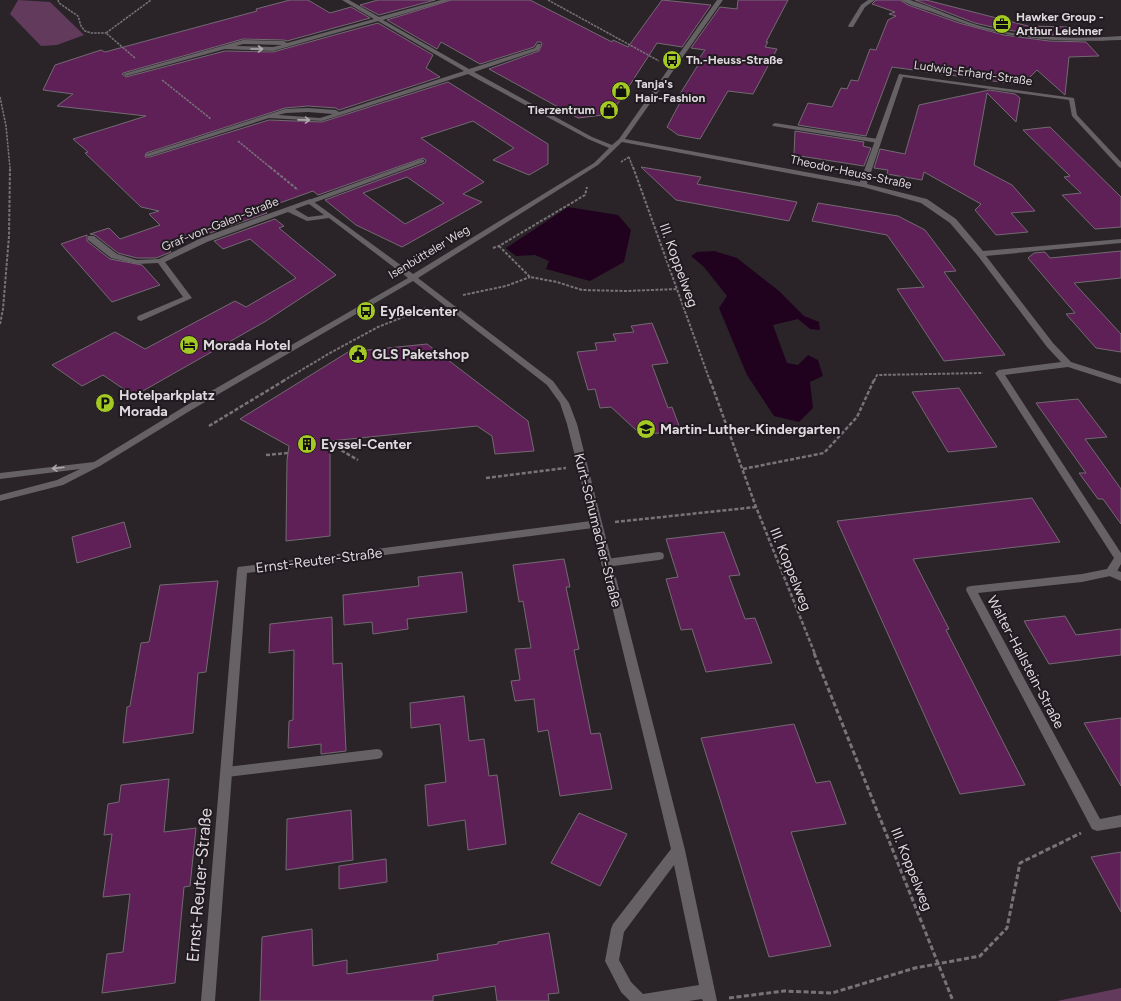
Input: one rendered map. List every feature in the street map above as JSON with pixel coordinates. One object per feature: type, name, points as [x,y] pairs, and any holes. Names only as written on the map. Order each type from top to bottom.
[{"type":"street","points":[[345,0],[468,71],[590,138],[614,148]]},
{"type":"street","points":[[126,74],[222,47],[273,49],[447,0]]},
{"type":"street","name":"Isenbütteler Weg","points":[[0,498],[60,483],[97,464],[190,407],[413,278],[596,164],[621,140],[720,0]]},
{"type":"street","points":[[851,26],[863,6],[872,0]]},
{"type":"street","points":[[904,0],[980,27],[1008,34],[1057,40],[1121,38]]},
{"type":"street","points":[[148,155],[267,116],[320,120],[537,49],[539,45]]},
{"type":"street","name":"Ludwig-Erhard-Straße","points":[[863,184],[901,75],[1072,99],[1074,115],[1121,166]]},
{"type":"street","points":[[775,125],[878,141]]},
{"type":"street","name":"Theodor-Heuss-Straße","points":[[621,140],[863,184],[924,201],[953,221],[981,254],[1050,345],[1068,364],[1121,381]]},
{"type":"street","name":"Graf-von-Galen-Straße","points":[[160,261],[204,240],[422,161]]},
{"type":"street","points":[[310,201],[413,278]]},
{"type":"street","name":"Graf-von-Galen-Straße","points":[[289,209],[307,219],[330,216]]},
{"type":"street","points":[[91,238],[114,256],[137,262],[160,261],[188,298],[142,318]]},
{"type":"street","points":[[981,254],[1121,241]]},
{"type":"street","name":"Kurt-Schumacher-Straße","points":[[413,278],[550,383],[564,403],[572,424],[713,997]]},
{"type":"street","points":[[1000,373],[1068,364]]},
{"type":"street","name":"Walter-Hallstein-Straße","points":[[1000,373],[1119,558],[1116,574],[971,590],[1097,825]]},
{"type":"street","name":"Isenbütteler Weg","points":[[0,476],[97,464]]},
{"type":"street","name":"Ernst-Reuter-Straße","points":[[208,1001],[242,570],[596,524]]},
{"type":"street","points":[[606,563],[660,556]]},
{"type":"street","points":[[227,772],[377,754]]},
{"type":"street","points":[[1097,825],[1121,821]]},
{"type":"street","points":[[640,1001],[626,987],[612,961],[618,929],[678,850]]},
{"type":"street","points":[[643,1001],[713,997]]},
{"type":"path","points":[[58,0],[59,3],[78,16],[81,26],[85,31],[91,33],[106,33],[151,0]]},
{"type":"path","points":[[548,0],[672,68]]},
{"type":"path","points":[[106,33],[310,201]]},
{"type":"path","points":[[0,97],[6,126],[11,177],[8,243],[3,309],[0,324]]},
{"type":"path","name":"III. Koppelweg","points":[[621,140],[629,157],[756,507],[953,1001]]},
{"type":"path","points":[[498,246],[530,277]]},
{"type":"path","points":[[209,426],[330,353],[378,327],[444,301],[506,286],[530,277],[557,282],[582,290],[626,291],[677,288]]},
{"type":"path","points":[[743,469],[824,453],[857,417],[877,375],[1000,373]]},
{"type":"path","points":[[330,449],[337,448],[358,460]]},
{"type":"path","points":[[266,455],[288,453]]},
{"type":"path","points":[[486,478],[582,466]]},
{"type":"path","points":[[596,524],[756,507]]},
{"type":"path","points":[[713,997],[784,991],[832,993],[915,968],[980,956],[1007,928],[1020,863],[1097,825]]},
{"type":"shaded area","points":[[18,0],[50,2],[84,35],[57,45],[41,46],[10,14]]},
{"type":"shaded area","points":[[568,207],[618,215],[631,230],[624,262],[590,281],[546,269],[549,261],[535,255],[516,256],[506,248]]},
{"type":"shaded area","points":[[714,251],[737,258],[779,291],[804,316],[819,322],[820,330],[810,329],[798,319],[773,325],[787,363],[798,365],[808,355],[818,360],[823,376],[810,382],[813,408],[799,422],[774,416],[747,375],[719,308],[727,296],[704,267],[691,256],[697,252]]},
{"type":"shaded area","points":[[1121,988],[1121,1001],[1057,1001]]},
{"type":"building","points":[[290,0],[308,0],[330,13],[351,7],[370,18],[287,41],[243,39],[122,74],[126,77],[225,51],[273,52],[378,23],[433,55],[426,68],[440,77],[339,110],[336,108],[308,106],[285,108],[146,153],[145,157],[150,157],[269,120],[322,122],[448,82],[548,144],[548,164],[529,175],[493,160],[514,148],[473,121],[421,138],[484,182],[463,194],[482,202],[402,247],[356,225],[325,200],[425,163],[426,160],[423,158],[318,195],[313,191],[263,209],[267,213],[207,234],[203,231],[164,245],[171,252],[156,258],[137,258],[118,253],[95,235],[90,234],[109,228],[120,239],[160,225],[149,214],[159,211],[141,207],[85,153],[88,152],[73,139],[146,116],[57,106],[73,94],[43,90],[55,65],[101,50],[105,52],[257,11],[256,9]],"holes":[[[407,177],[444,203],[405,224],[363,193]]]},
{"type":"building","points":[[378,0],[435,0],[379,15],[360,5]]},
{"type":"building","points":[[451,0],[530,0],[612,42],[613,40],[628,47],[662,0],[711,5],[682,47],[657,43],[611,114],[578,118],[489,69],[539,51],[542,44],[541,42],[537,42],[534,47],[480,64],[441,42],[437,49],[387,20]]},
{"type":"building","points":[[738,0],[788,0],[766,42],[768,42],[765,47],[777,49],[753,94],[728,91],[700,139],[678,135],[667,127],[684,95],[680,94],[698,65],[695,64],[705,50],[691,48],[720,7],[737,9]]},
{"type":"building","points":[[876,0],[900,0],[908,5],[959,23],[1004,35],[1049,41],[1086,42],[1099,56],[1069,57],[1065,95],[1037,70],[1022,85],[892,67],[866,136],[798,125],[808,103],[832,107],[841,88],[847,89],[851,80],[858,81],[870,49],[876,50],[888,20],[896,16],[889,14],[895,12],[872,4]]},
{"type":"building","points":[[915,0],[926,0],[1028,26],[1071,27],[1080,36],[1035,34],[1001,29],[975,23]]},
{"type":"building","points":[[989,90],[1015,94],[1020,98],[1016,122],[987,93],[974,165],[1012,185],[1035,211],[1011,213],[1028,232],[996,235],[975,210],[981,204],[924,172],[922,180],[887,174],[888,170],[874,168],[880,149],[905,154],[919,105]]},
{"type":"building","points":[[1050,127],[1121,197],[1121,227],[1095,229],[1062,195],[1081,193],[1064,177],[1070,176],[1023,130]]},
{"type":"building","points":[[795,131],[864,142],[863,146],[871,148],[864,166],[794,155]]},
{"type":"building","points":[[641,167],[701,177],[697,184],[797,202],[789,221],[676,200]]},
{"type":"building","points":[[818,203],[898,216],[925,230],[956,271],[944,272],[1005,355],[944,361],[897,289],[924,287],[887,235],[812,221]]},
{"type":"building","name":"Morada Hotel","points":[[275,219],[284,226],[279,228],[336,275],[266,321],[134,396],[103,375],[82,386],[52,365],[115,332],[145,349],[235,301],[246,307],[296,278],[250,239],[223,249],[214,241]]},
{"type":"building","points":[[87,235],[87,241],[110,259],[142,265],[160,285],[112,302],[61,244]]},
{"type":"building","points":[[1121,251],[1121,278],[1074,283],[1121,334],[1121,352],[1096,348],[1066,314],[1075,313],[1028,258],[1034,253],[1045,252],[1050,258]]},
{"type":"building","points":[[652,323],[668,363],[652,365],[668,408],[672,407],[681,431],[648,434],[646,429],[636,430],[611,407],[600,408],[595,389],[588,390],[577,352],[597,350],[595,343],[616,341],[613,334],[634,332],[631,326]]},
{"type":"building","name":"Eyssel-Center","points":[[427,344],[528,421],[534,451],[495,454],[492,436],[477,426],[330,441],[330,536],[286,541],[287,460],[289,446],[240,419],[348,352]]},
{"type":"building","points":[[959,388],[997,447],[948,452],[912,392]]},
{"type":"building","points":[[1078,399],[1107,437],[1085,439],[1121,489],[1121,524],[1103,499],[1098,499],[1079,473],[1086,473],[1036,403]]},
{"type":"building","points":[[1032,498],[1060,542],[913,559],[949,629],[946,630],[1025,785],[960,794],[837,521]]},
{"type":"building","points":[[124,522],[131,547],[77,563],[72,537]]},
{"type":"building","points":[[724,532],[740,575],[729,576],[745,619],[755,618],[772,663],[706,672],[692,629],[681,630],[666,579],[678,577],[666,539]]},
{"type":"building","points":[[564,559],[570,587],[566,587],[579,649],[574,650],[591,734],[600,733],[612,789],[560,796],[548,730],[538,732],[534,699],[515,701],[511,681],[520,680],[515,649],[531,648],[523,601],[519,602],[513,565]]},
{"type":"building","points":[[462,572],[467,612],[407,619],[408,629],[373,634],[372,622],[344,625],[343,595],[419,586],[418,577]]},
{"type":"building","points":[[218,581],[206,672],[198,673],[193,733],[123,743],[127,707],[130,706],[141,643],[149,642],[160,585]]},
{"type":"building","points":[[1065,616],[1076,635],[1121,629],[1121,655],[1049,664],[1024,621]]},
{"type":"building","points":[[332,617],[333,664],[342,663],[346,751],[321,754],[321,744],[288,748],[289,721],[293,720],[294,650],[269,653],[270,624]]},
{"type":"building","points":[[464,696],[469,741],[484,739],[489,776],[497,775],[506,844],[468,850],[465,820],[428,826],[425,785],[446,782],[440,724],[411,728],[410,703]]},
{"type":"building","points":[[1121,718],[1121,786],[1084,723]]},
{"type":"building","points":[[794,724],[816,783],[830,781],[846,824],[791,832],[831,946],[769,957],[701,738]]},
{"type":"building","points":[[169,779],[164,832],[196,828],[190,886],[184,887],[175,983],[102,993],[107,954],[123,952],[130,894],[103,897],[112,834],[104,835],[108,804],[119,802],[121,785]]},
{"type":"building","points":[[351,810],[353,860],[286,870],[287,819]]},
{"type":"building","points":[[579,813],[627,834],[600,886],[551,863]]},
{"type":"building","points":[[1121,852],[1121,912],[1091,857]]},
{"type":"building","points":[[386,859],[387,882],[339,889],[339,866]]},
{"type":"building","points":[[312,929],[313,966],[347,960],[347,974],[438,960],[437,954],[498,944],[498,942],[549,933],[559,993],[548,994],[549,1001],[497,1001],[495,986],[433,996],[433,1001],[260,1001],[262,937]]},
{"type":"place","name":"Hawker Group - Arthur Leichner","points":[[1002,24]]},
{"type":"place","name":"Th.-Heuss-Straße","points":[[672,60]]},
{"type":"place","name":"Tanja's Hair-Fashion","points":[[621,91]]},
{"type":"place","name":"Tierzentrum","points":[[609,110]]},
{"type":"place","name":"Eyßelcenter","points":[[366,311]]},
{"type":"place","name":"Morada Hotel","points":[[189,345]]},
{"type":"place","name":"GLS Paketshop","points":[[358,354]]},
{"type":"place","name":"Hotelparkplatz Morada","points":[[105,403]]},
{"type":"place","name":"Martin-Luther-Kindergarten","points":[[646,429]]},
{"type":"place","name":"Eyssel-Center","points":[[307,444]]}]
